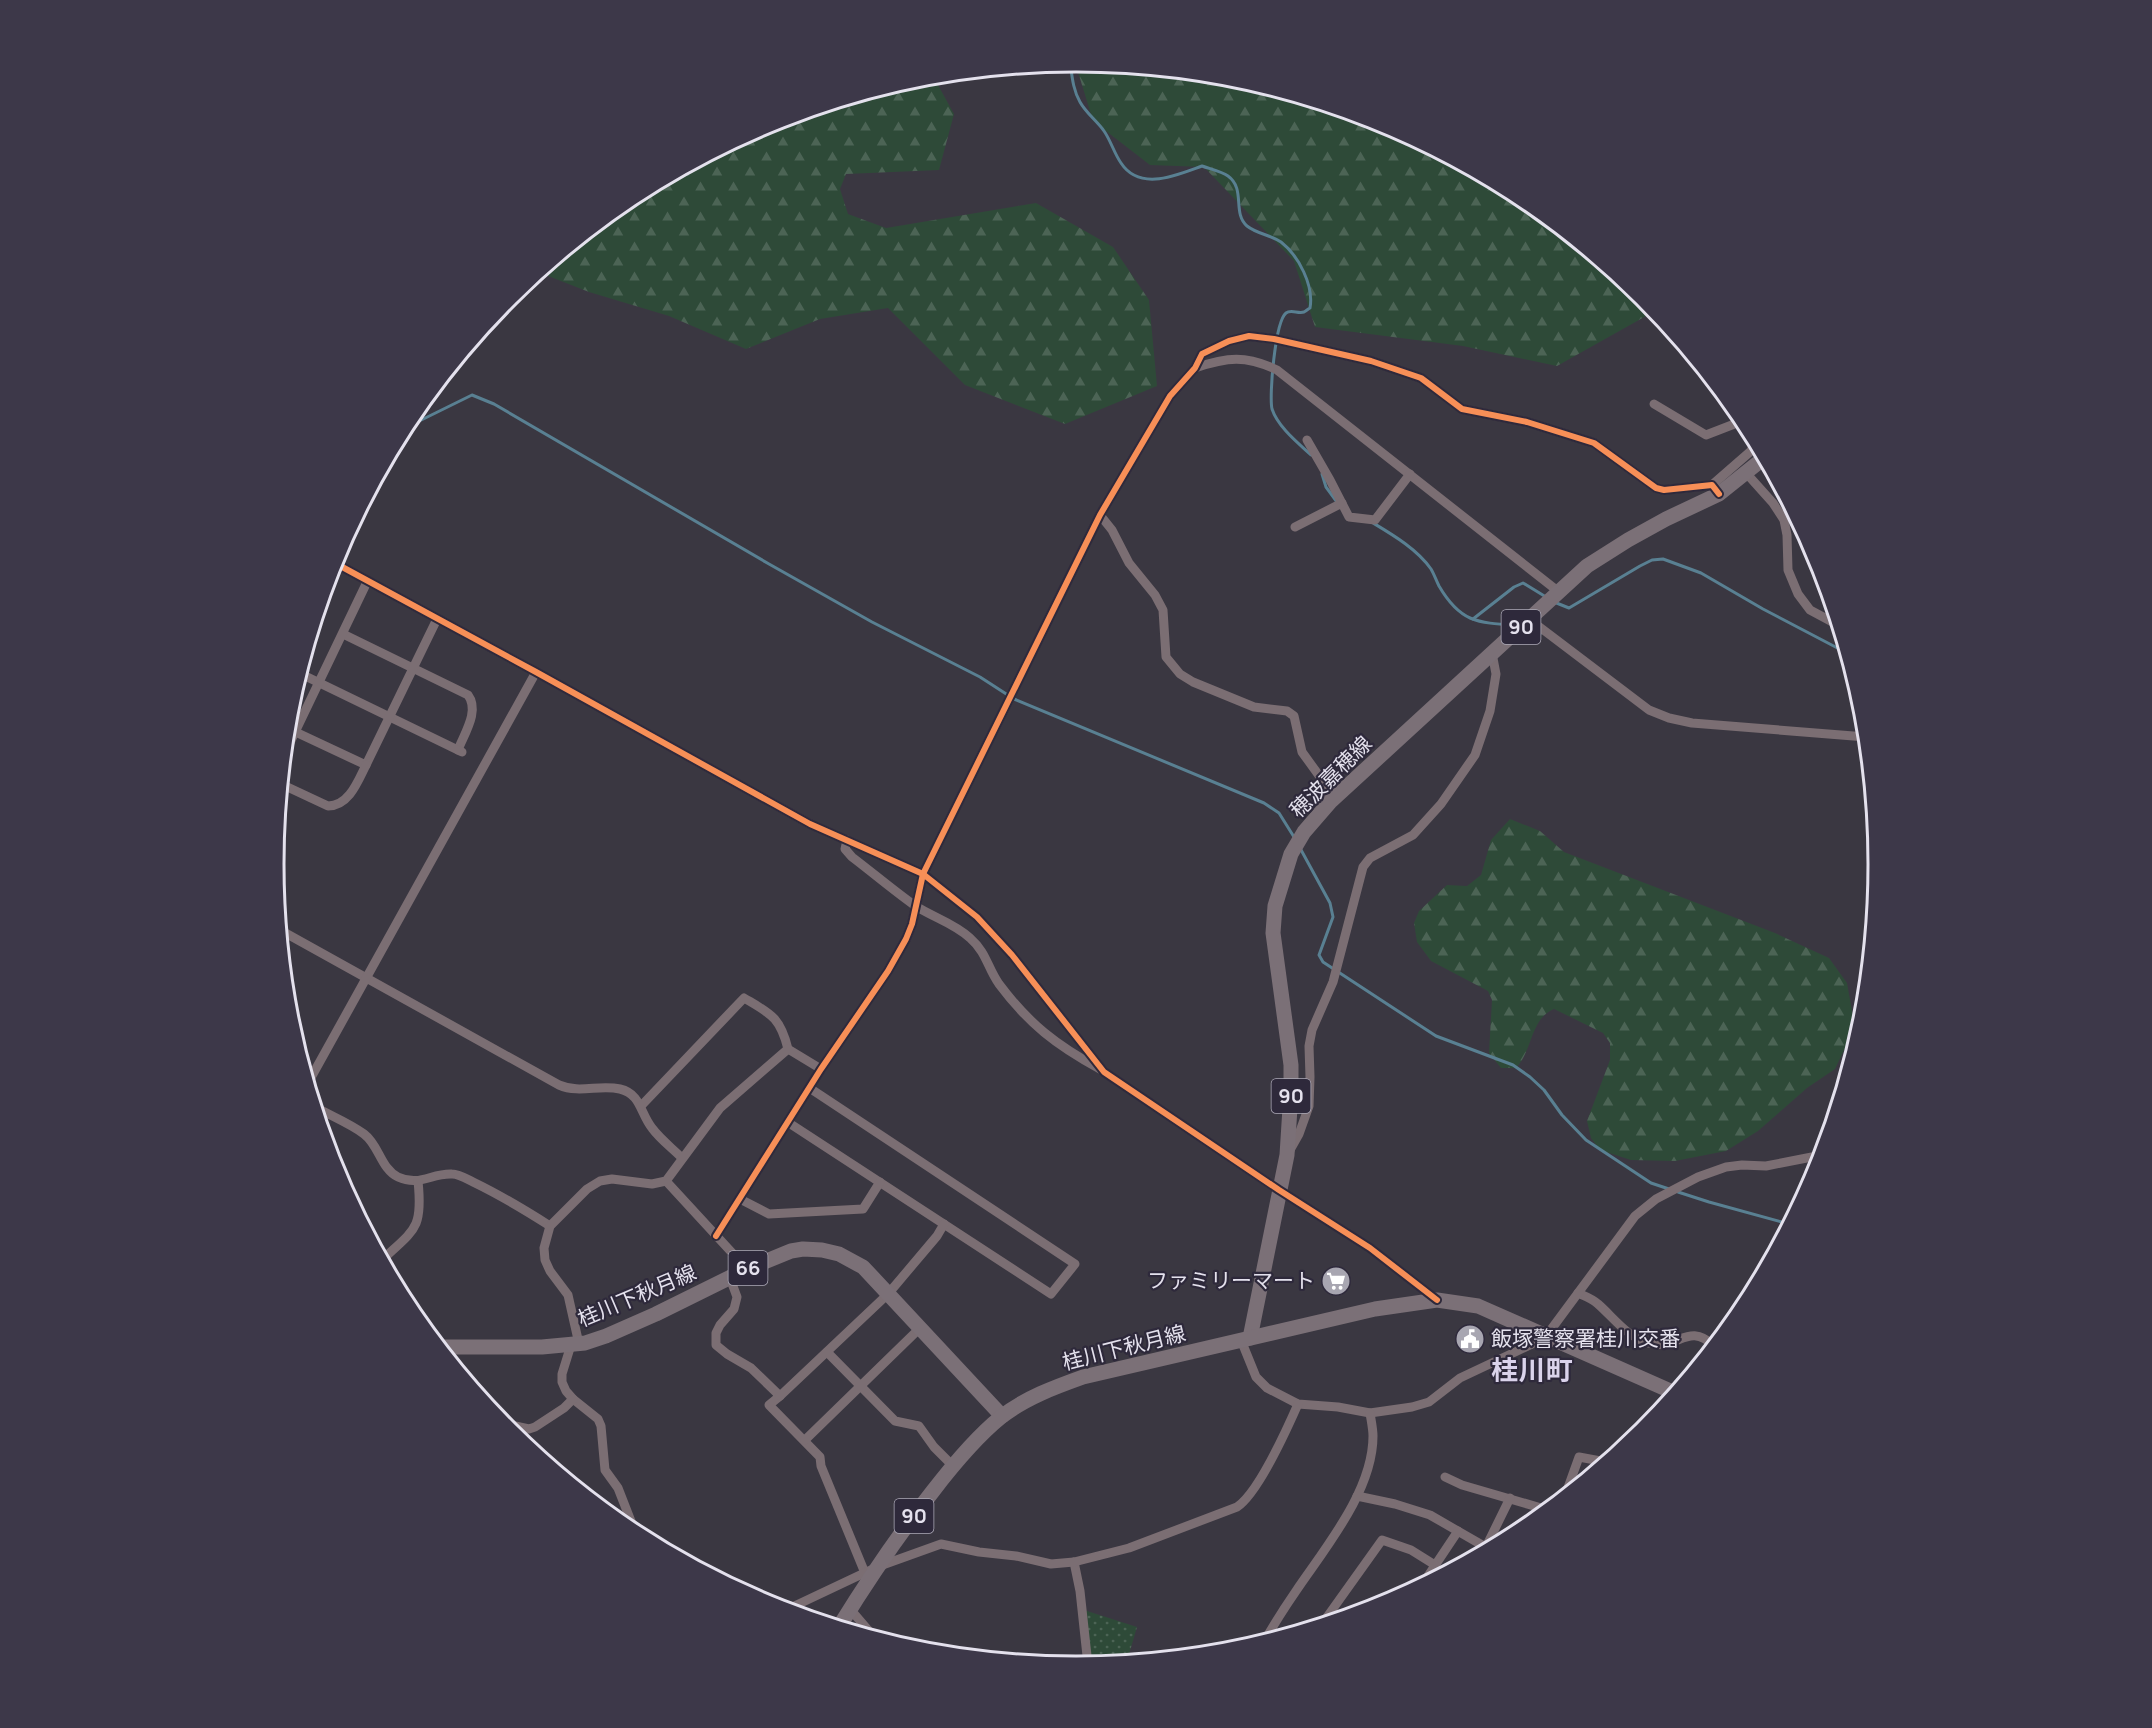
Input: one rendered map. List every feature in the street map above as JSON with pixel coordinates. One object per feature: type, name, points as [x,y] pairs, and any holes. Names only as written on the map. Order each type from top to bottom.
[{"type":"main road","name":"穂波嘉穂線","points":[[1246,1339],[1287,1155],[1291,1065],[1272,933],[1275,906],[1292,854],[1304,832],[1330,802],[1587,566],[1628,540],[1747,474],[1759,463]]},
{"type":"main road","name":"桂川下秋月線","points":[[449,1347],[575,1344],[606,1336],[747,1269],[791,1251],[803,1249],[839,1254],[863,1267],[1002,1416],[1052,1388],[1083,1377],[1186,1355],[1375,1309],[1437,1300],[1478,1306],[1668,1390]]},
{"type":"main road","name":"90","points":[[843,1621],[871,1570],[953,1466],[1002,1416]]},
{"type":"street","points":[[716,1236],[811,1089],[821,1069],[888,971],[906,939],[923,874],[1100,515],[1170,396],[1195,368],[1202,354],[1229,341],[1249,336],[1285,341],[1371,361],[1421,378],[1461,409],[1527,422],[1594,442],[1656,488],[1664,490],[1716,490],[1751,451]]},
{"type":"street","points":[[1195,368],[1216,361],[1240,359],[1259,361],[1277,370],[1559,592]]},
{"type":"street","points":[[1654,404],[1706,435],[1735,424]]},
{"type":"street","points":[[1307,440],[1349,517],[1375,520],[1410,474]]},
{"type":"street","points":[[1747,474],[1773,503],[1784,520],[1788,570],[1798,594],[1810,610],[1829,620]]},
{"type":"street","points":[[1295,527],[1342,503]]},
{"type":"street","points":[[1100,515],[1112,530],[1129,563],[1155,595],[1163,610],[1166,657],[1180,674],[1193,682],[1254,706],[1287,711],[1294,716],[1302,752],[1323,781],[1330,802]]},
{"type":"street","points":[[342,567],[810,824],[923,874],[977,917],[1005,947],[1104,1072]]},
{"type":"street","points":[[297,720],[320,683],[367,582]]},
{"type":"street","points":[[288,787],[328,806],[341,803],[354,789],[438,619]]},
{"type":"street","points":[[1529,619],[1649,710],[1669,718],[1692,723],[1857,735]]},
{"type":"street","points":[[307,677],[460,751],[472,713],[471,699],[463,692],[344,634]]},
{"type":"street","points":[[1287,1155],[1299,1134],[1309,1106],[1311,1077],[1309,1046],[1312,1030],[1332,982],[1363,867],[1370,858],[1413,835],[1441,804],[1475,755],[1490,711],[1496,674],[1492,653]]},
{"type":"street","points":[[313,1075],[536,672]]},
{"type":"street","points":[[295,732],[366,765]]},
{"type":"street","points":[[847,840],[845,849],[852,858],[916,906],[969,937],[985,954],[997,981],[1038,1029],[1072,1054],[1104,1072],[1279,1190],[1370,1248],[1437,1300]]},
{"type":"street","points":[[288,934],[559,1085],[577,1090],[610,1087],[622,1089],[636,1097],[651,1127],[682,1158]]},
{"type":"street","points":[[641,1106],[744,998],[774,1016],[784,1033],[788,1049],[821,1069]]},
{"type":"street","points":[[630,1519],[618,1488],[605,1470],[601,1426],[598,1419],[566,1391],[562,1374],[575,1344],[568,1295],[550,1271],[545,1260],[544,1248],[550,1226],[587,1189],[600,1181],[612,1179],[652,1184],[666,1181],[720,1108],[788,1049]]},
{"type":"street","points":[[789,1123],[1052,1294],[1075,1264],[811,1089]]},
{"type":"street","points":[[324,1112],[365,1135],[394,1175],[409,1182],[451,1174],[460,1176],[501,1195],[550,1226]]},
{"type":"street","points":[[1246,1339],[1256,1377],[1267,1388],[1298,1404],[1338,1407],[1370,1413],[1429,1402],[1460,1378],[1546,1335],[1635,1216],[1656,1199],[1698,1177],[1726,1167],[1767,1166],[1812,1157]]},
{"type":"street","points":[[387,1255],[416,1227],[421,1208],[418,1181]]},
{"type":"street","points":[[666,1181],[747,1269]]},
{"type":"street","points":[[740,1199],[769,1214],[863,1209],[880,1182]]},
{"type":"street","points":[[871,1570],[821,1466],[820,1457],[769,1405],[888,1294],[937,1236],[944,1224]]},
{"type":"street","points":[[730,1278],[737,1297],[734,1309],[716,1333],[716,1345],[751,1368],[780,1396]]},
{"type":"street","points":[[1578,1293],[1597,1302],[1637,1339],[1663,1345],[1695,1334],[1708,1340]]},
{"type":"street","points":[[805,1440],[920,1328]]},
{"type":"street","points":[[827,1352],[895,1421],[919,1426],[934,1447],[953,1466]]},
{"type":"street","points":[[519,1427],[535,1428],[573,1399]]},
{"type":"street","points":[[797,1605],[871,1570],[941,1544],[1051,1564],[1074,1562],[1129,1548],[1236,1507],[1243,1503],[1267,1466],[1298,1404]]},
{"type":"street","points":[[1271,1631],[1334,1537],[1357,1496],[1370,1458],[1373,1436],[1370,1413]]},
{"type":"street","points":[[1570,1482],[1579,1458],[1596,1461]]},
{"type":"street","points":[[1445,1476],[1462,1485],[1538,1507]]},
{"type":"street","points":[[1357,1496],[1395,1504],[1430,1515],[1481,1544]]},
{"type":"street","points":[[1492,1538],[1510,1498]]},
{"type":"street","points":[[1431,1572],[1458,1531]]},
{"type":"street","points":[[1329,1615],[1382,1539],[1411,1550],[1435,1565]]},
{"type":"street","points":[[1074,1562],[1080,1591],[1087,1656]]},
{"type":"street","points":[[850,1609],[866,1627]]},
{"type":"green space","points":[[1078,72],[1128,74],[1231,87],[1331,114],[1379,132],[1426,154],[1516,205],[1598,269],[1647,316],[1557,366],[1463,346],[1315,327],[1294,261],[1204,167],[1150,165],[1093,121]]},
{"type":"green space","points":[[938,84],[954,114],[939,170],[846,174],[840,189],[848,214],[886,228],[1036,203],[1113,247],[1149,300],[1157,386],[1065,424],[965,385],[888,308],[820,319],[746,349],[669,316],[589,292],[547,276],[636,205],[680,178],[773,132],[821,114],[871,99]]},
{"type":"green space","points":[[1510,819],[1540,831],[1564,852],[1775,933],[1829,958],[1847,983],[1853,1017],[1847,1044],[1835,1069],[1807,1088],[1758,1131],[1726,1151],[1675,1161],[1631,1160],[1600,1150],[1591,1138],[1587,1121],[1610,1060],[1610,1043],[1603,1033],[1554,1009],[1540,1020],[1522,1061],[1516,1068],[1501,1068],[1489,1053],[1492,1000],[1488,991],[1431,961],[1417,942],[1414,923],[1419,911],[1447,885],[1467,886],[1481,875],[1491,840]]},
{"type":"green space","points":[[1084,1610],[1137,1627],[1129,1654],[1090,1655]]},
{"type":"waterway","points":[[1072,72],[1074,88],[1080,102],[1104,131],[1121,163],[1129,172],[1138,177],[1159,179],[1202,166],[1225,174],[1236,187],[1240,215],[1247,226],[1281,242],[1294,255],[1304,272],[1310,290],[1310,308],[1304,312],[1288,312],[1282,319],[1272,375],[1271,402],[1279,422],[1311,455]]},
{"type":"waterway","points":[[419,421],[472,395],[494,404],[769,564],[872,622],[980,677],[1014,699],[1264,803],[1279,813],[1294,837]]},
{"type":"waterway","points":[[1322,474],[1326,487],[1337,502]]},
{"type":"waterway","points":[[1373,523],[1419,555],[1431,569],[1447,598],[1462,614],[1480,621],[1515,625]]},
{"type":"waterway","points":[[1554,602],[1569,608],[1640,566],[1652,560],[1663,559],[1701,573],[1838,648]]},
{"type":"waterway","points":[[1473,619],[1514,587],[1523,583],[1546,597]]},
{"type":"waterway","points":[[1528,628],[1541,633]]},
{"type":"waterway","points":[[1300,848],[1330,903],[1333,917],[1319,955],[1323,962],[1436,1036],[1513,1065],[1544,1090],[1562,1115],[1586,1140],[1651,1183],[1669,1189]]},
{"type":"waterway","points":[[1678,1192],[1782,1222]]},
{"type":"cycle path","points":[[716,1236],[821,1069],[888,971],[906,939],[912,924],[923,874],[1100,515],[1170,396],[1195,368],[1202,354],[1229,341],[1249,336],[1274,339],[1371,361],[1421,378],[1462,409],[1527,422],[1594,443],[1656,488],[1664,490],[1712,485],[1719,494]]},
{"type":"cycle path","points":[[342,567],[810,824],[923,874],[977,917],[1012,955],[1104,1072],[1279,1190],[1370,1248],[1437,1300]]},
{"type":"place","name":"ファミリーマート","points":[[1336,1281]]},
{"type":"place","name":"飯塚警察署桂川交番","points":[[1470,1339]]},
{"type":"district","name":"桂川町","points":[[1532,1371]]}]
